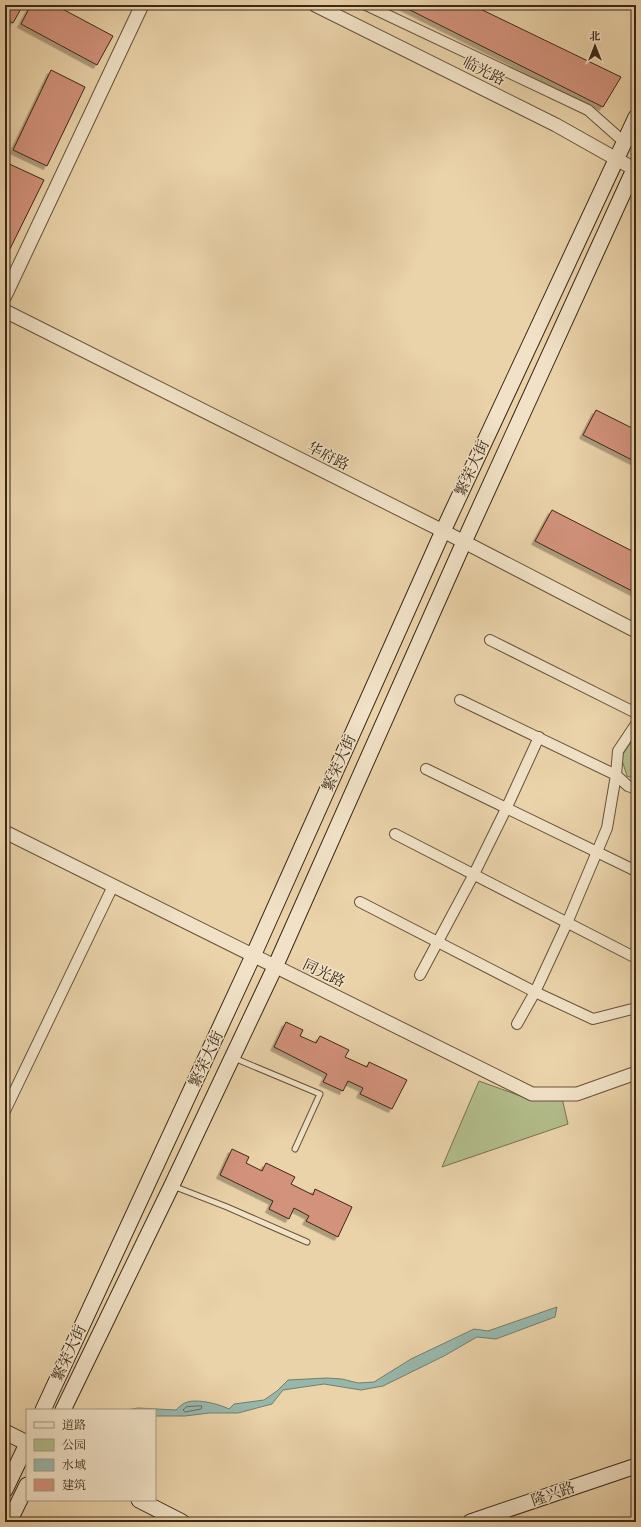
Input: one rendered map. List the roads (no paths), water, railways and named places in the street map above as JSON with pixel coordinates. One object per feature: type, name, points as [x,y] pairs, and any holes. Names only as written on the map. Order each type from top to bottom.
[{"type":"main road","name":"繁荣大街","points":[[43,1409],[253,956],[443,531],[636,117]]},
{"type":"main road","name":"繁荣大街","points":[[63,1409],[233,1058],[275,967],[464,542],[635,168]]},
{"type":"main road","points":[[5,1432],[26,1442]]},
{"type":"main road","points":[[5,1490],[26,1445]]},
{"type":"main road","name":"隆兴路","points":[[470,1522],[636,1466]]},
{"type":"main road","points":[[9,1522],[26,1487]]},
{"type":"main road","points":[[141,1501],[182,1522]]},
{"type":"street","points":[[5,296],[142,5]]},
{"type":"street","name":"临光路","points":[[315,5],[556,125],[635,168]]},
{"type":"street","points":[[366,5],[588,110],[624,142]]},
{"type":"street","name":"华府路","points":[[5,311],[443,531],[636,631]]},
{"type":"street","points":[[490,640],[636,713]]},
{"type":"street","points":[[460,700],[616,775],[628,786],[636,789]]},
{"type":"street","points":[[517,1024],[535,992],[568,923],[607,828],[616,775],[618,751],[636,724]]},
{"type":"street","points":[[420,975],[474,874],[539,737]]},
{"type":"street","points":[[426,769],[596,853],[636,871]]},
{"type":"street","name":"同光路","points":[[5,832],[532,1094],[577,1094],[636,1073]]},
{"type":"street","points":[[395,834],[636,958]]},
{"type":"street","points":[[5,1111],[113,886]]},
{"type":"street","points":[[360,902],[535,992],[593,1018],[636,1008]]},
{"type":"lane","points":[[233,1058],[320,1094],[295,1149]]},
{"type":"lane","points":[[172,1185],[307,1242]]},
{"type":"water","points":[[557,1307],[555,1317],[496,1339],[477,1337],[444,1356],[383,1386],[361,1390],[324,1384],[283,1390],[272,1404],[238,1413],[156,1416],[156,1409],[132,1409],[138,1408],[176,1410],[187,1402],[199,1401],[213,1403],[229,1409],[234,1404],[264,1400],[277,1391],[288,1380],[327,1378],[342,1379],[358,1383],[374,1382],[411,1359],[474,1329],[488,1331]]}]
